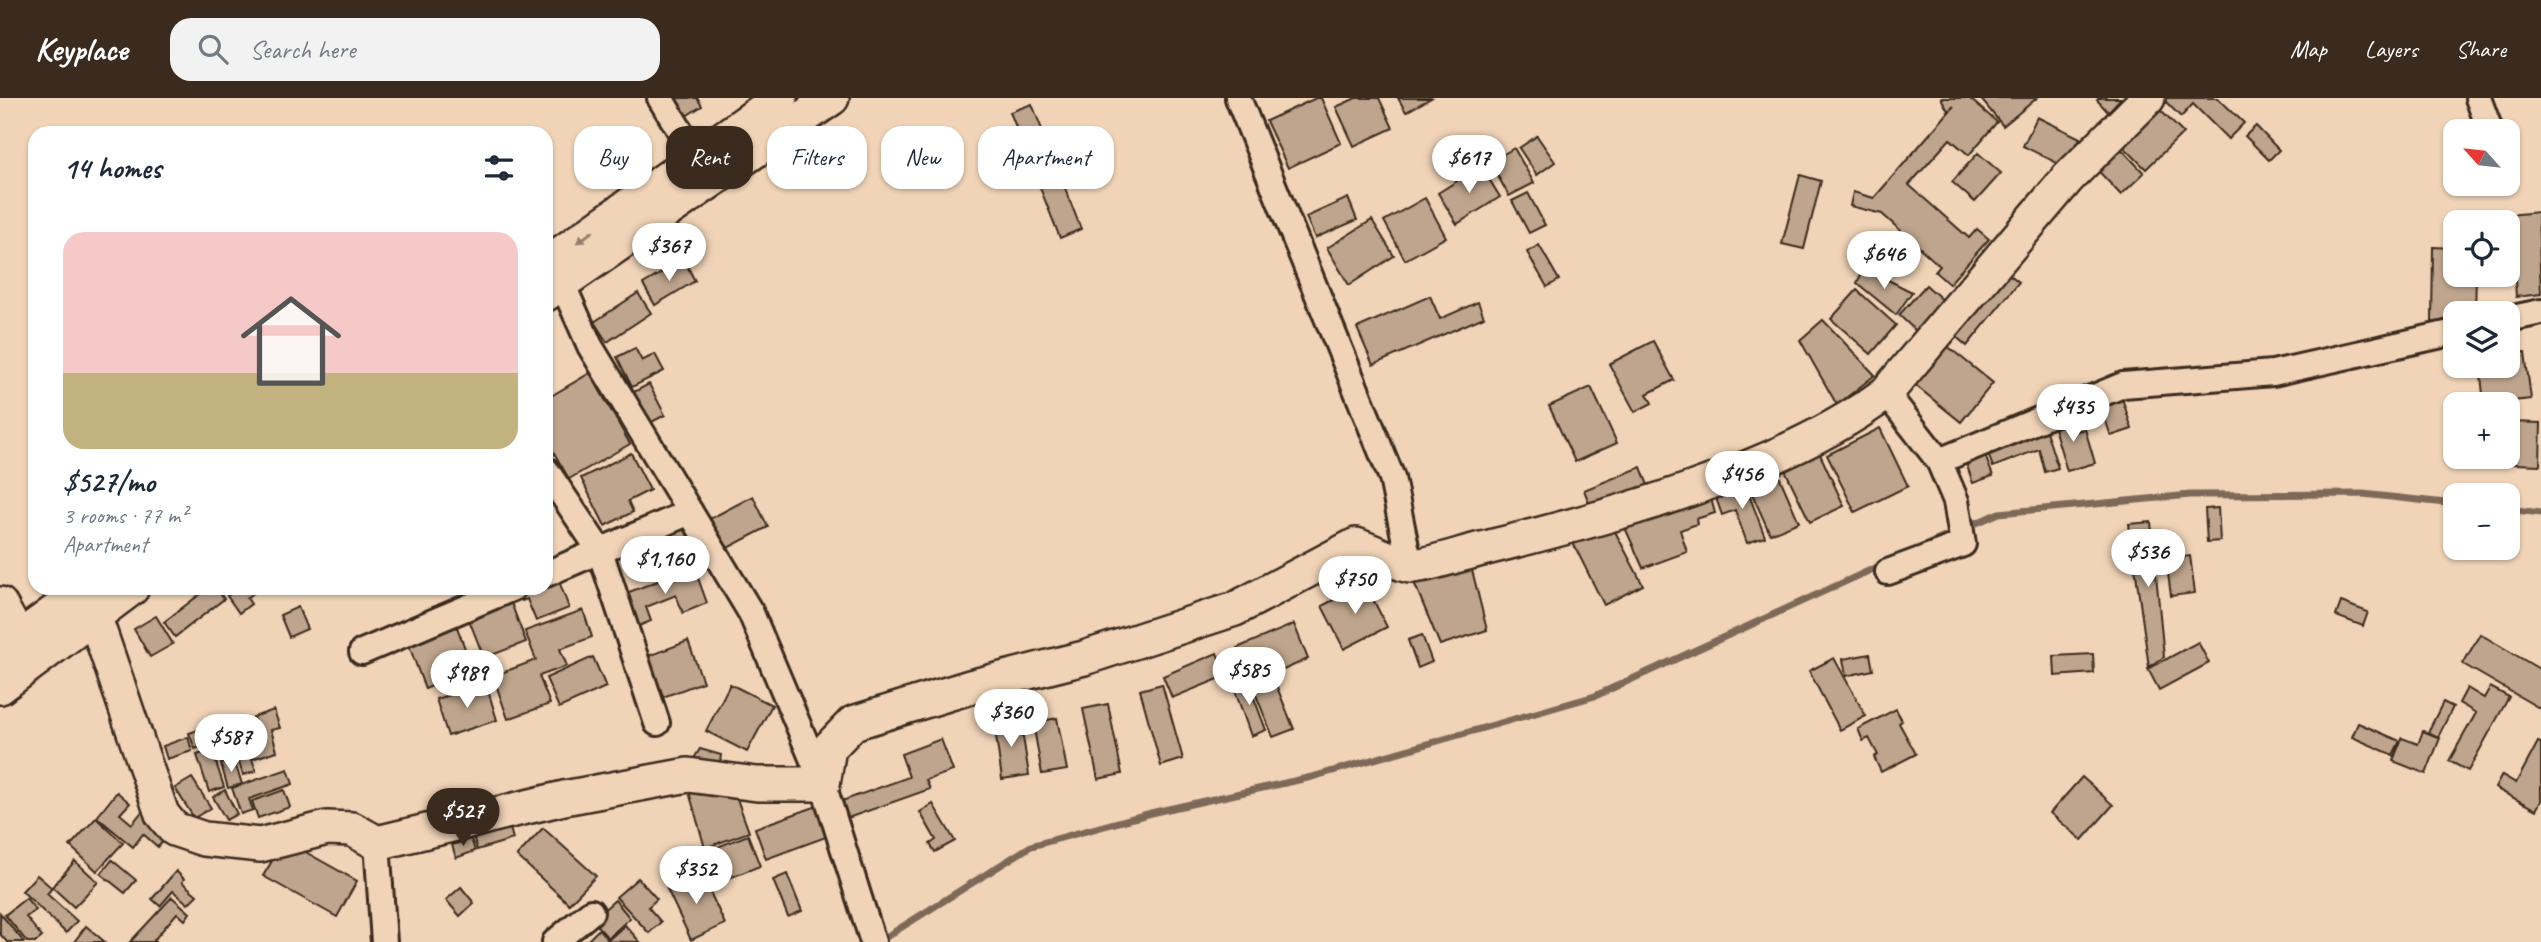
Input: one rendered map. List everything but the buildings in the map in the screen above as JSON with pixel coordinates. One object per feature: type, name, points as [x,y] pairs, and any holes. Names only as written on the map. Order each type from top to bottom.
[{"type":"street","points":[[660,98],[678,126]]},
{"type":"street","points":[[751,126],[780,98]]},
{"type":"street","points":[[753,143],[832,98]]},
{"type":"street","points":[[1238,98],[1392,478],[1410,566]]},
{"type":"street","points":[[823,783],[829,748],[853,723],[970,687],[1084,658],[1235,609],[1356,545],[1410,566],[1520,539],[1661,498],[1756,465],[1861,412],[1886,393],[2068,178],[2148,98]]},
{"type":"street","points":[[2478,98],[2486,119]]},
{"type":"street","points":[[553,279],[678,189]]},
{"type":"street","points":[[553,283],[751,613],[823,783],[873,942]]},
{"type":"street","points":[[2520,317],[2541,312]]},
{"type":"street","points":[[1939,461],[2123,385],[2273,373],[2443,335]]},
{"type":"street","points":[[1886,393],[1939,461],[1956,501],[1964,544],[1888,572]]},
{"type":"street","points":[[553,480],[600,551],[657,723]]},
{"type":"street","points":[[553,571],[690,512]]},
{"type":"street","points":[[0,687],[16,651],[91,602],[112,595]]},
{"type":"street","points":[[362,652],[496,595]]},
{"type":"street","points":[[91,602],[162,814],[174,829],[204,839],[260,845],[327,828],[352,829],[377,843],[564,798],[688,775],[757,784],[823,783]]},
{"type":"street","points":[[0,604],[16,651]]},
{"type":"street","points":[[377,843],[384,942]]},
{"type":"street","points":[[555,942],[591,912]]},
{"type":"waterway","points":[[1922,547],[1999,513],[2190,495],[2363,494],[2443,503]]},
{"type":"waterway","points":[[2520,510],[2541,513]]},
{"type":"waterway","points":[[878,942],[1031,846],[1155,812],[1312,777],[1595,696],[1886,563]]}]
